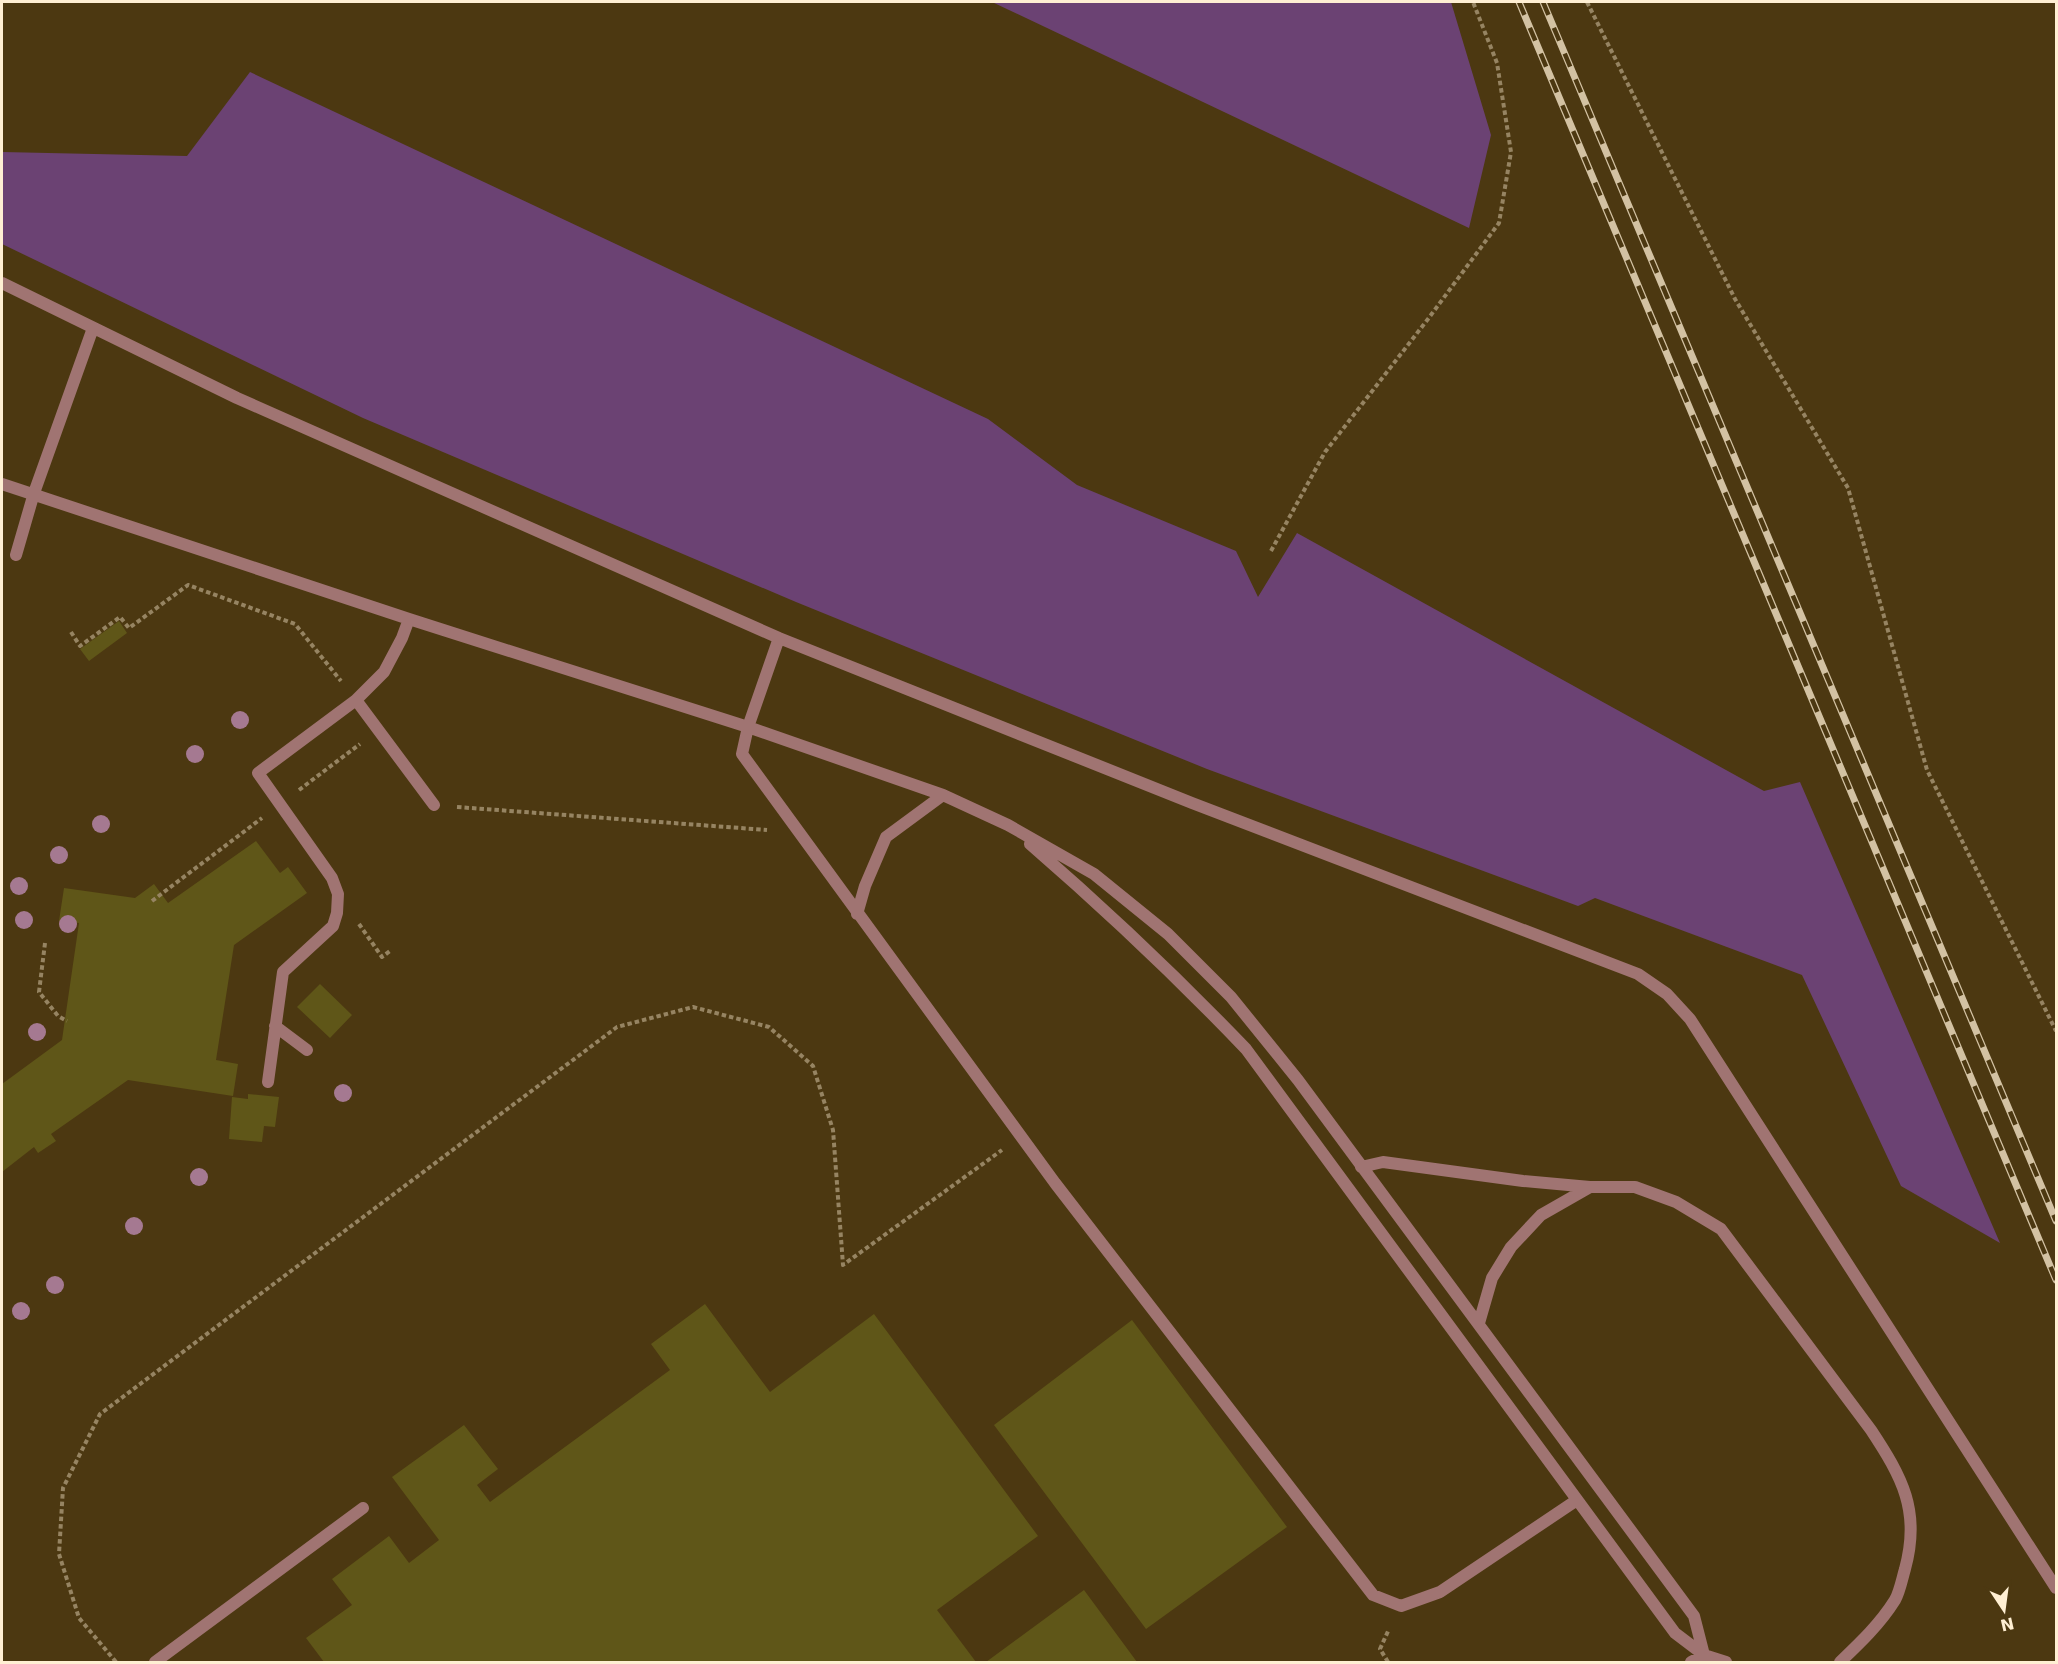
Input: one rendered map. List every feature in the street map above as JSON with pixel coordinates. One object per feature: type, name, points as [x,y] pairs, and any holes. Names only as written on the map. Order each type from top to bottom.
[{"type":"lane","points":[[2,283],[237,398],[779,638],[1204,807],[1638,975],[1667,994],[1690,1019],[2056,1588]]},
{"type":"lane","points":[[16,555],[34,494],[93,328]]},
{"type":"lane","points":[[2,484],[409,619],[748,727],[943,795],[1008,825],[1094,874],[1168,934],[1231,997],[1298,1080],[1694,1616],[1707,1659]]},
{"type":"lane","points":[[268,1082],[283,972],[333,926],[337,914],[338,894],[332,878],[258,773],[356,700],[384,672],[409,619]]},
{"type":"lane","points":[[779,638],[748,727],[742,754],[1020,1137],[1373,1595],[1401,1606],[1440,1592],[1577,1500]]},
{"type":"lane","points":[[356,700],[434,805]]},
{"type":"lane","points":[[857,914],[886,837],[943,795]]},
{"type":"lane","points":[[1008,825],[1108,912],[1246,1049],[1675,1633],[1707,1659]]},
{"type":"lane","points":[[275,1026],[307,1050]]},
{"type":"lane","points":[[1361,1167],[1383,1162],[1523,1181],[1590,1187],[1635,1187],[1676,1202],[1721,1228],[1865,1421],[1894,1465],[1909,1502],[1910,1537],[1897,1598],[1875,1628],[1840,1662]]},
{"type":"lane","points":[[1479,1323],[1492,1278],[1511,1247],[1540,1215],[1590,1187]]},
{"type":"lane","points":[[155,1662],[363,1508]]},
{"type":"lane","points":[[1691,1662],[1707,1659],[1726,1662]]},
{"type":"path","points":[[1271,550],[1325,452],[1499,223],[1511,152],[1497,63],[1473,2]]},
{"type":"path","points":[[1587,2],[1735,299],[1848,488],[1926,770],[2056,1031]]},
{"type":"path","points":[[71,632],[80,646],[120,616],[129,628],[189,585],[295,624],[356,700]]},
{"type":"path","points":[[434,805],[797,832]]},
{"type":"path","points":[[338,894],[382,957],[390,951]]},
{"type":"path","points":[[45,943],[39,992],[58,1016],[67,1021]]},
{"type":"path","points":[[116,1662],[79,1618],[59,1554],[63,1488],[100,1414],[617,1027],[693,1007],[769,1027],[813,1066],[833,1130],[843,1265],[1020,1137]]},
{"type":"path","points":[[1388,1662],[1380,1650],[1401,1606]]},
{"type":"shaded area","points":[[992,2],[1451,2],[1491,135],[1469,228]]},
{"type":"shaded area","points":[[250,72],[988,419],[1077,485],[1236,551],[1258,597],[1297,533],[1764,791],[1800,782],[2000,1243],[1901,1186],[1802,975],[1595,898],[1578,906],[1207,769],[796,602],[363,418],[2,244],[2,152],[187,156]]},
{"type":"building","points":[[119,621],[127,633],[89,661],[80,649]]},
{"type":"building","points":[[256,841],[280,873],[288,867],[307,893],[234,945],[216,1060],[238,1064],[233,1096],[128,1080],[51,1134],[56,1141],[38,1153],[34,1147],[2,1172],[2,1084],[62,1040],[79,923],[59,921],[64,888],[135,898],[154,884],[168,903]]},
{"type":"building","points":[[320,984],[352,1015],[330,1038],[297,1007]]},
{"type":"building","points":[[248,1094],[279,1097],[275,1127],[264,1126],[262,1142],[229,1139],[232,1097],[248,1099]]},
{"type":"building","points":[[705,1304],[770,1392],[874,1314],[1038,1536],[937,1610],[976,1662],[324,1662],[306,1638],[352,1605],[332,1579],[389,1536],[409,1563],[439,1540],[392,1477],[464,1425],[498,1469],[477,1485],[490,1502],[670,1370],[651,1344]]},
{"type":"building","points":[[1132,1320],[1287,1527],[1146,1629],[994,1425]]},
{"type":"building","points":[[1084,1590],[1137,1662],[986,1662]]},
{"type":"railway","points":[[1519,2],[2056,1280]]},
{"type":"railway","points":[[1543,2],[2056,1221]]}]
